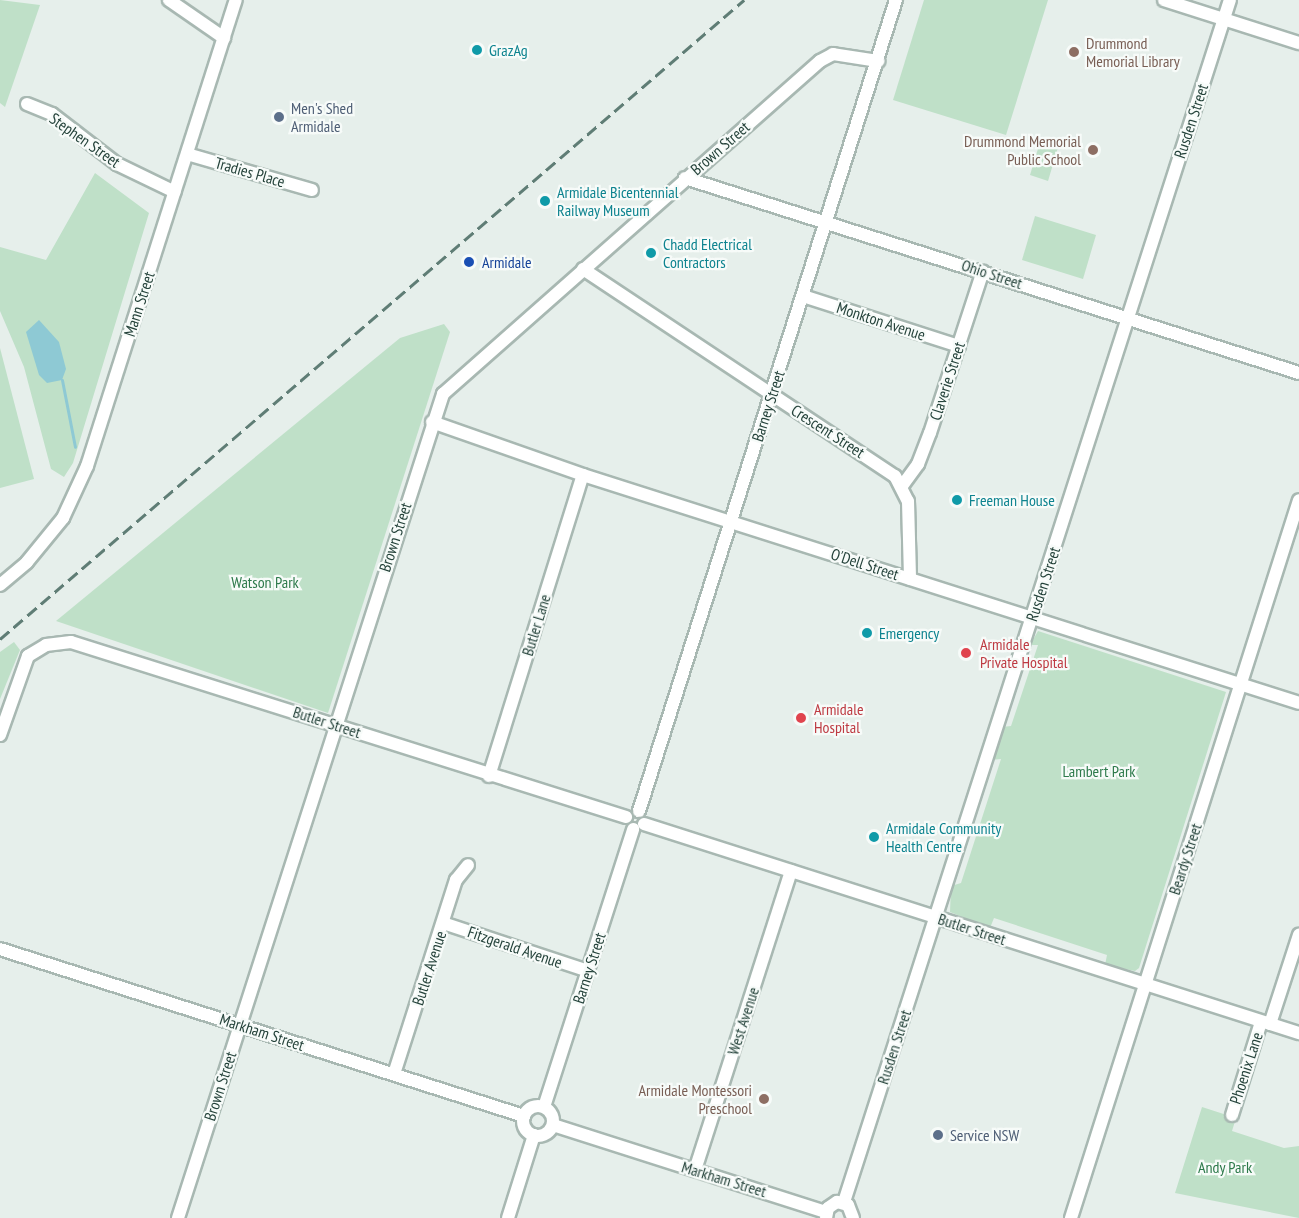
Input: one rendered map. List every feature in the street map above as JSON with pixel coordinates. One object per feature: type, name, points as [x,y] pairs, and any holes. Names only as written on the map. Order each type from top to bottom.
[{"type":"street","points":[[169,0],[224,38]]},
{"type":"street","name":"Mann Street","points":[[0,585],[48,539],[75,494],[236,0]]},
{"type":"street","name":"Barney Street","points":[[639,811],[896,0]]},
{"type":"street","points":[[1164,0],[1299,43]]},
{"type":"street","name":"Rusden Street","points":[[844,1202],[1230,0]]},
{"type":"street","name":"Brown Street","points":[[178,1218],[432,422],[443,394],[820,61],[833,54],[878,61]]},
{"type":"street","name":"Stephen Street","points":[[27,104],[52,114],[117,164],[175,192]]},
{"type":"street","name":"Tradies Place","points":[[187,154],[312,189]]},
{"type":"street","name":"Ohio Street","points":[[685,178],[1299,373]]},
{"type":"street","name":"Crescent Street","points":[[583,269],[886,469],[902,486]]},
{"type":"street","name":"Claverie Street","points":[[902,486],[918,464],[983,271]]},
{"type":"street","name":"Monkton Avenue","points":[[803,296],[959,346]]},
{"type":"street","name":"O'Dell Street","points":[[432,422],[583,475],[1299,703]]},
{"type":"street","name":"Butler Lane","points":[[489,776],[583,475]]},
{"type":"street","points":[[902,486],[908,501],[910,579]]},
{"type":"street","name":"Beardy Street","points":[[1071,1218],[1299,500]]},
{"type":"street","name":"Butler Street","points":[[0,735],[28,656],[46,645],[71,642],[336,725],[489,776],[626,817]]},
{"type":"street","points":[[639,811],[639,827],[627,825],[626,817],[639,811]]},
{"type":"street","name":"Barney Street","points":[[544,1107],[588,971],[639,827]]},
{"type":"street","name":"Butler Street","points":[[639,827],[791,871],[1299,1033]]},
{"type":"street","name":"Butler Avenue","points":[[394,1074],[456,880],[468,865]]},
{"type":"street","name":"West Avenue","points":[[695,1170],[791,871]]},
{"type":"street","name":"Fitzgerald Avenue","points":[[443,923],[588,971]]},
{"type":"street","name":"Phoenix Lane","points":[[1232,1115],[1299,935]]},
{"type":"street","name":"Markham Street","points":[[0,949],[524,1116]]},
{"type":"street","points":[[532,1107],[544,1107],[552,1114],[553,1125],[545,1134],[534,1135],[525,1127],[524,1116],[532,1107]]},
{"type":"street","name":"Markham Street","points":[[553,1125],[826,1215]]},
{"type":"street","points":[[508,1218],[534,1135]]},
{"type":"street","points":[[826,1215],[832,1203],[844,1202],[852,1210],[853,1218]]},
{"type":"green space","points":[[0,0],[40,5],[5,107],[0,103]]},
{"type":"green space","points":[[924,0],[1048,0],[1006,135],[893,100]]},
{"type":"green space","points":[[1041,139],[1059,144],[1048,181],[1030,175]]},
{"type":"green space","points":[[95,173],[149,213],[73,463],[64,477],[51,469],[24,367],[0,311],[0,247],[46,260]]},
{"type":"green space","points":[[1035,216],[1096,235],[1083,279],[1022,260]]},
{"type":"green space","name":"Watson Park","points":[[444,324],[450,332],[328,713],[56,621],[400,338]]},
{"type":"green space","points":[[0,348],[34,479],[0,488]]},
{"type":"green space","name":"Lambert Park","points":[[1038,631],[1226,692],[1139,968],[1135,971],[1105,965],[1107,955],[994,918],[990,928],[950,912],[951,886],[961,883],[1001,759],[991,760],[1002,727],[1011,726],[1038,645],[1030,645]]},
{"type":"green space","points":[[14,642],[20,650],[0,699],[0,652]]},
{"type":"green space","name":"Andy Park","points":[[1202,1107],[1236,1118],[1232,1131],[1284,1148],[1299,1146],[1299,1218],[1175,1193]]},
{"type":"water","points":[[39,320],[59,342],[66,369],[62,380],[47,383],[39,375],[26,332]]},
{"type":"waterway","points":[[62,380],[75,447]]},
{"type":"railway","points":[[0,639],[744,0]]},
{"type":"place","name":"GrazAg","points":[[477,50]]},
{"type":"place","name":"Drummond Memorial Library","points":[[1074,52]]},
{"type":"place","name":"Men's Shed Armidale","points":[[279,117]]},
{"type":"place","name":"Drummond Memorial Public School","points":[[1093,150]]},
{"type":"place","name":"Armidale Bicentennial Railway Museum","points":[[545,201]]},
{"type":"place","name":"Chadd Electrical Contractors","points":[[651,253]]},
{"type":"place","name":"Armidale","points":[[469,262]]},
{"type":"place","name":"Freeman House","points":[[957,500]]},
{"type":"place","name":"Emergency","points":[[867,633]]},
{"type":"place","name":"Armidale Private Hospital","points":[[966,653]]},
{"type":"place","name":"Armidale Hospital","points":[[801,718]]},
{"type":"place","name":"Armidale Community Health Centre","points":[[874,837]]},
{"type":"place","name":"Armidale Montessori Preschool","points":[[764,1099]]},
{"type":"place","name":"Service NSW","points":[[938,1135]]}]
